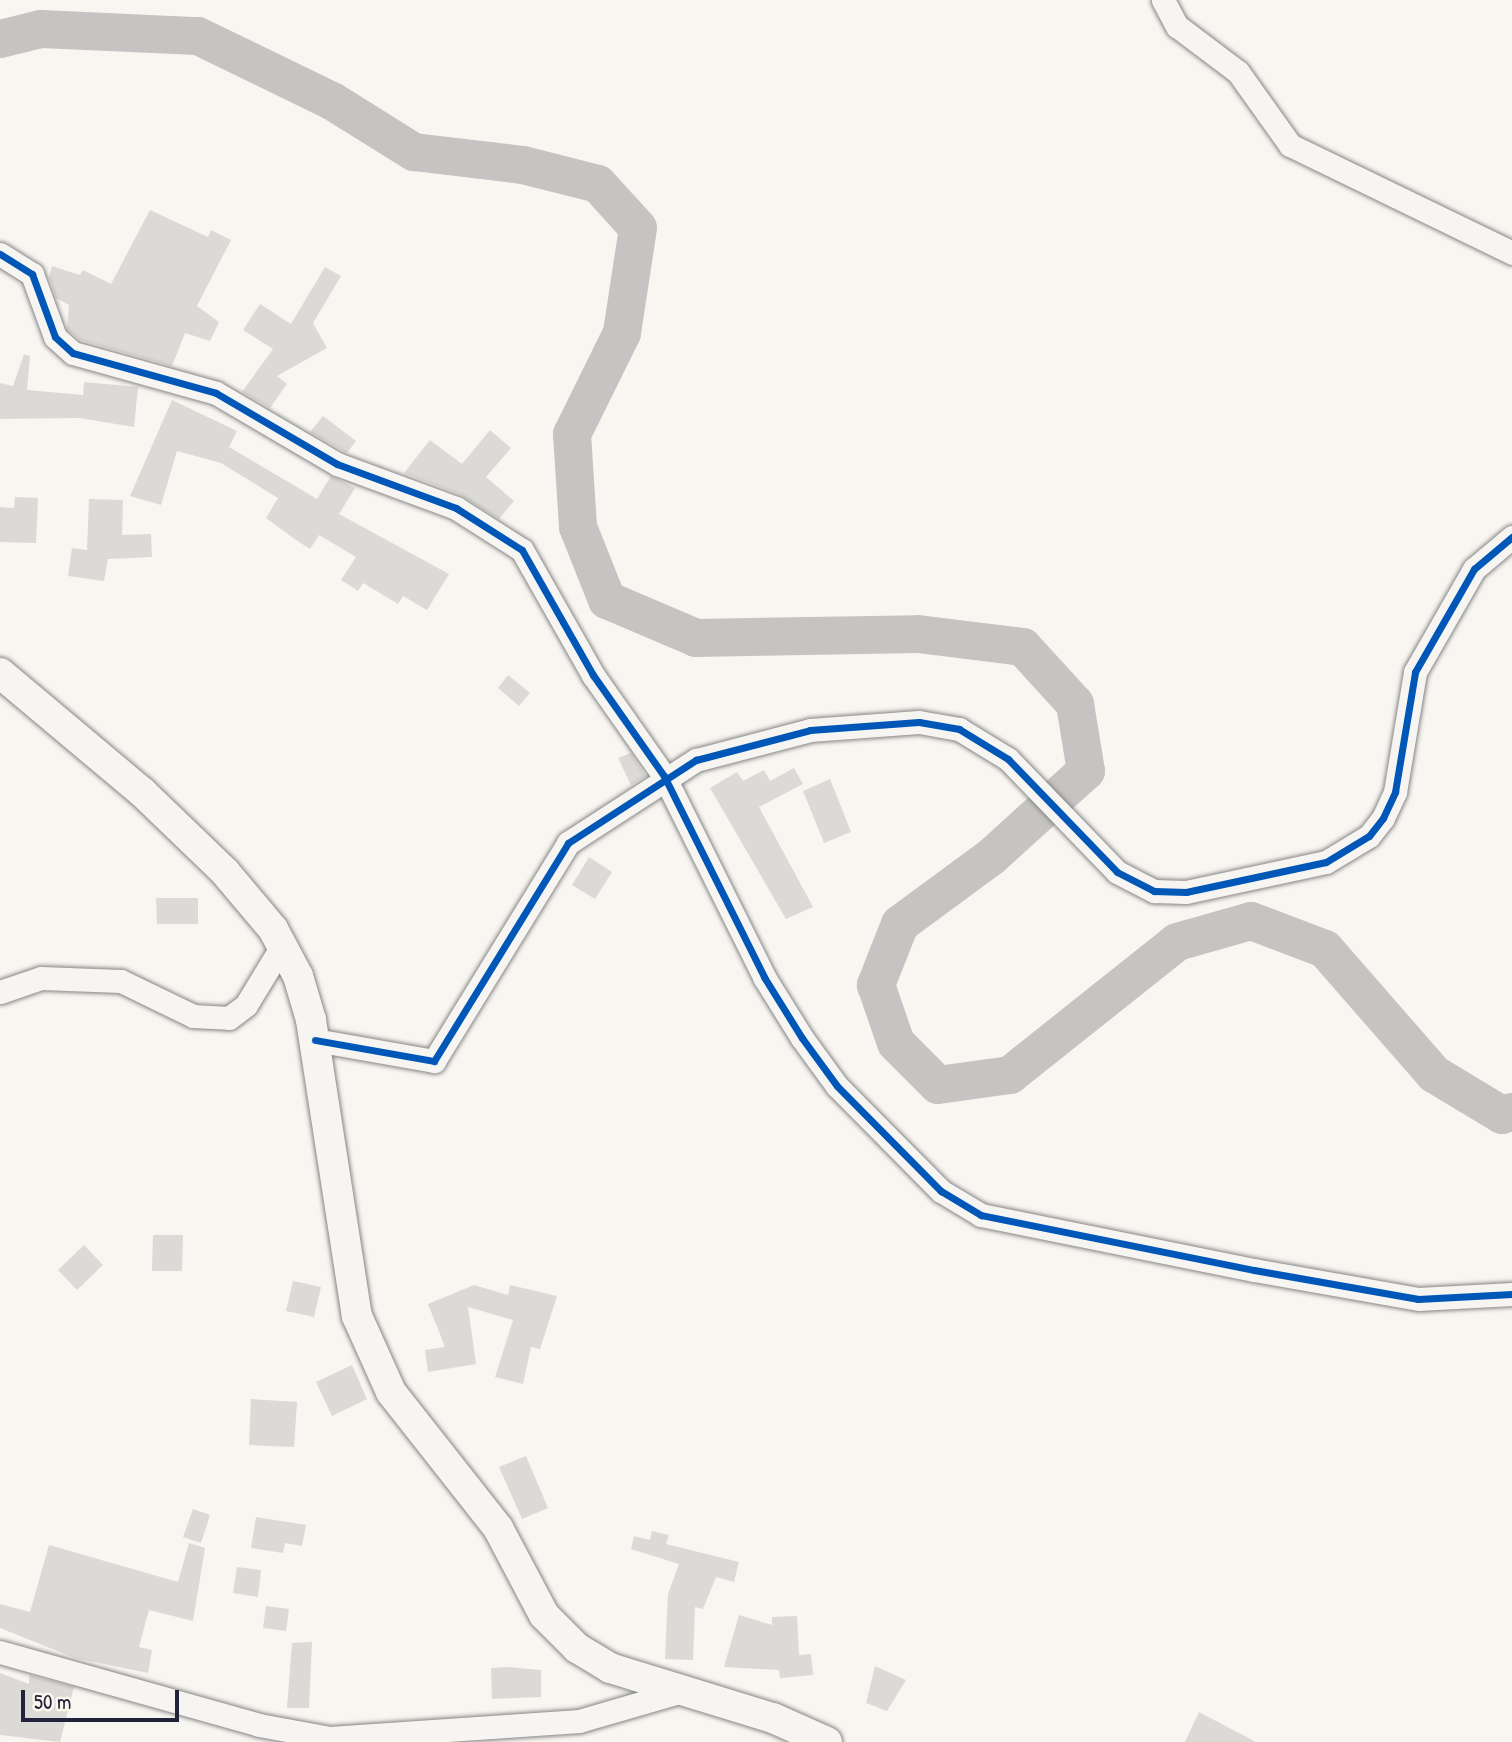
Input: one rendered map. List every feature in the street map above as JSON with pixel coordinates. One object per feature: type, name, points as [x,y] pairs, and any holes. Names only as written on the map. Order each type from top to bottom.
[{"type":"main road","points":[[0,673],[60,719],[225,872],[282,946],[299,975],[315,1040],[357,1316],[391,1392],[498,1528],[562,1635],[610,1668],[827,1742]]},
{"type":"street","points":[[1163,0],[1177,26],[1238,72],[1290,145],[1512,253]]},
{"type":"street","points":[[0,254],[32,274],[55,337],[73,354],[216,393],[337,464],[504,533],[538,570],[593,675],[664,776],[764,977],[816,1057],[941,1191],[981,1215],[1418,1299],[1512,1294]]},
{"type":"street","points":[[315,1040],[417,1063],[442,1056],[568,843],[664,776],[732,746],[797,733],[919,722],[960,729],[989,743],[1131,881],[1170,893],[1326,862],[1369,836],[1395,792],[1415,672],[1461,587],[1490,550],[1512,537]]},
{"type":"street","points":[[0,992],[41,978],[121,981],[193,1016],[229,1018],[246,1005],[282,946]]},
{"type":"street","points":[[0,1653],[259,1725],[330,1738],[538,1734],[682,1691]]},
{"type":"building","points":[[150,210],[208,237],[211,230],[231,240],[197,306],[219,322],[210,341],[185,333],[172,366],[80,340],[67,329],[69,305],[56,298],[49,278],[52,266],[80,275],[83,270],[111,284]]},
{"type":"building","points":[[325,267],[341,276],[313,323],[327,348],[277,376],[287,384],[270,408],[242,392],[273,349],[243,330],[260,304],[291,324]]},
{"type":"building","points":[[24,354],[30,356],[27,390],[83,395],[84,382],[138,387],[134,427],[79,418],[0,419],[0,383],[13,386]]},
{"type":"building","points":[[172,400],[237,431],[229,447],[317,499],[331,476],[355,488],[339,514],[449,574],[427,610],[403,596],[398,604],[363,583],[358,591],[341,580],[356,557],[319,535],[310,549],[296,540],[266,518],[278,498],[221,463],[177,451],[161,505],[130,496]]},
{"type":"building","points":[[323,416],[356,441],[347,453],[310,432]]},
{"type":"building","points":[[490,430],[511,448],[486,477],[514,501],[499,519],[459,494],[404,473],[430,440],[462,464]]},
{"type":"building","points":[[15,497],[38,498],[36,543],[0,542],[0,507],[14,508]]},
{"type":"building","points":[[89,499],[123,500],[122,535],[151,534],[152,557],[108,559],[104,581],[68,576],[72,548],[87,550]]},
{"type":"building","points":[[508,675],[530,693],[519,706],[498,688]]},
{"type":"building","points":[[631,753],[646,776],[631,785],[618,758]]},
{"type":"building","points":[[794,768],[803,784],[759,807],[813,907],[786,919],[710,788],[737,772],[743,781],[764,770],[770,781]]},
{"type":"building","points":[[830,779],[851,832],[824,843],[803,791]]},
{"type":"building","points":[[589,857],[612,872],[595,899],[572,885]]},
{"type":"building","points":[[156,898],[198,898],[198,924],[157,924]]},
{"type":"building","points":[[153,1235],[183,1235],[182,1271],[152,1271]]},
{"type":"building","points":[[84,1245],[103,1265],[77,1290],[58,1270]]},
{"type":"building","points":[[293,1281],[321,1287],[314,1317],[286,1311]]},
{"type":"building","points":[[474,1285],[508,1295],[510,1285],[557,1296],[540,1349],[531,1347],[523,1384],[495,1377],[513,1320],[468,1307],[476,1364],[428,1372],[425,1350],[445,1347],[428,1304]]},
{"type":"building","points":[[352,1365],[367,1399],[332,1416],[316,1382]]},
{"type":"building","points":[[251,1399],[297,1402],[294,1447],[249,1445]]},
{"type":"building","points":[[526,1456],[548,1508],[522,1519],[499,1467]]},
{"type":"building","points":[[193,1509],[210,1515],[201,1543],[183,1537]]},
{"type":"building","points":[[256,1517],[306,1525],[302,1546],[285,1543],[283,1553],[251,1548]]},
{"type":"building","points":[[652,1531],[669,1535],[666,1544],[739,1562],[734,1582],[716,1577],[703,1609],[695,1607],[693,1660],[665,1659],[668,1594],[679,1564],[631,1549],[634,1536],[650,1540]]},
{"type":"building","points":[[189,1543],[205,1548],[193,1621],[149,1610],[139,1647],[152,1650],[148,1673],[75,1658],[0,1628],[0,1604],[30,1612],[49,1545],[178,1582]]},
{"type":"building","points":[[237,1567],[261,1570],[258,1597],[233,1593]]},
{"type":"building","points":[[266,1606],[289,1609],[286,1631],[263,1628]]},
{"type":"building","points":[[739,1615],[772,1625],[772,1617],[797,1616],[799,1655],[811,1654],[813,1675],[780,1678],[779,1670],[724,1667]]},
{"type":"building","points":[[312,1642],[309,1708],[287,1708],[292,1643]]},
{"type":"building","points":[[875,1666],[906,1680],[887,1711],[866,1703]]},
{"type":"building","points":[[491,1668],[541,1670],[541,1697],[492,1699]]},
{"type":"building","points":[[0,1673],[29,1684],[29,1675],[74,1687],[60,1742],[0,1735]]},
{"type":"building","points":[[1199,1712],[1256,1742],[1185,1742]]},
{"type":"waterway","points":[[0,39],[41,29],[198,36],[332,101],[414,152],[523,165],[598,184],[638,228],[622,333],[572,434],[578,527],[607,600],[696,638],[918,634],[1023,647],[1075,704],[1086,771],[991,857],[900,924],[876,985],[896,1043],[938,1085],[1010,1075],[1177,942],[1251,921],[1325,949],[1434,1074],[1502,1115],[1512,1112]]},
{"type":"cycle path","points":[[0,254],[32,274],[55,337],[73,353],[216,393],[337,464],[456,508],[522,550],[593,675],[664,776],[764,977],[802,1038],[837,1086],[941,1191],[981,1215],[1254,1270],[1418,1299],[1512,1294]]},
{"type":"cycle path","points":[[315,1040],[434,1061],[568,843],[696,760],[810,730],[919,722],[959,729],[1008,759],[1117,872],[1154,891],[1186,892],[1326,862],[1369,836],[1383,818],[1395,792],[1415,672],[1474,569],[1512,537]]}]
